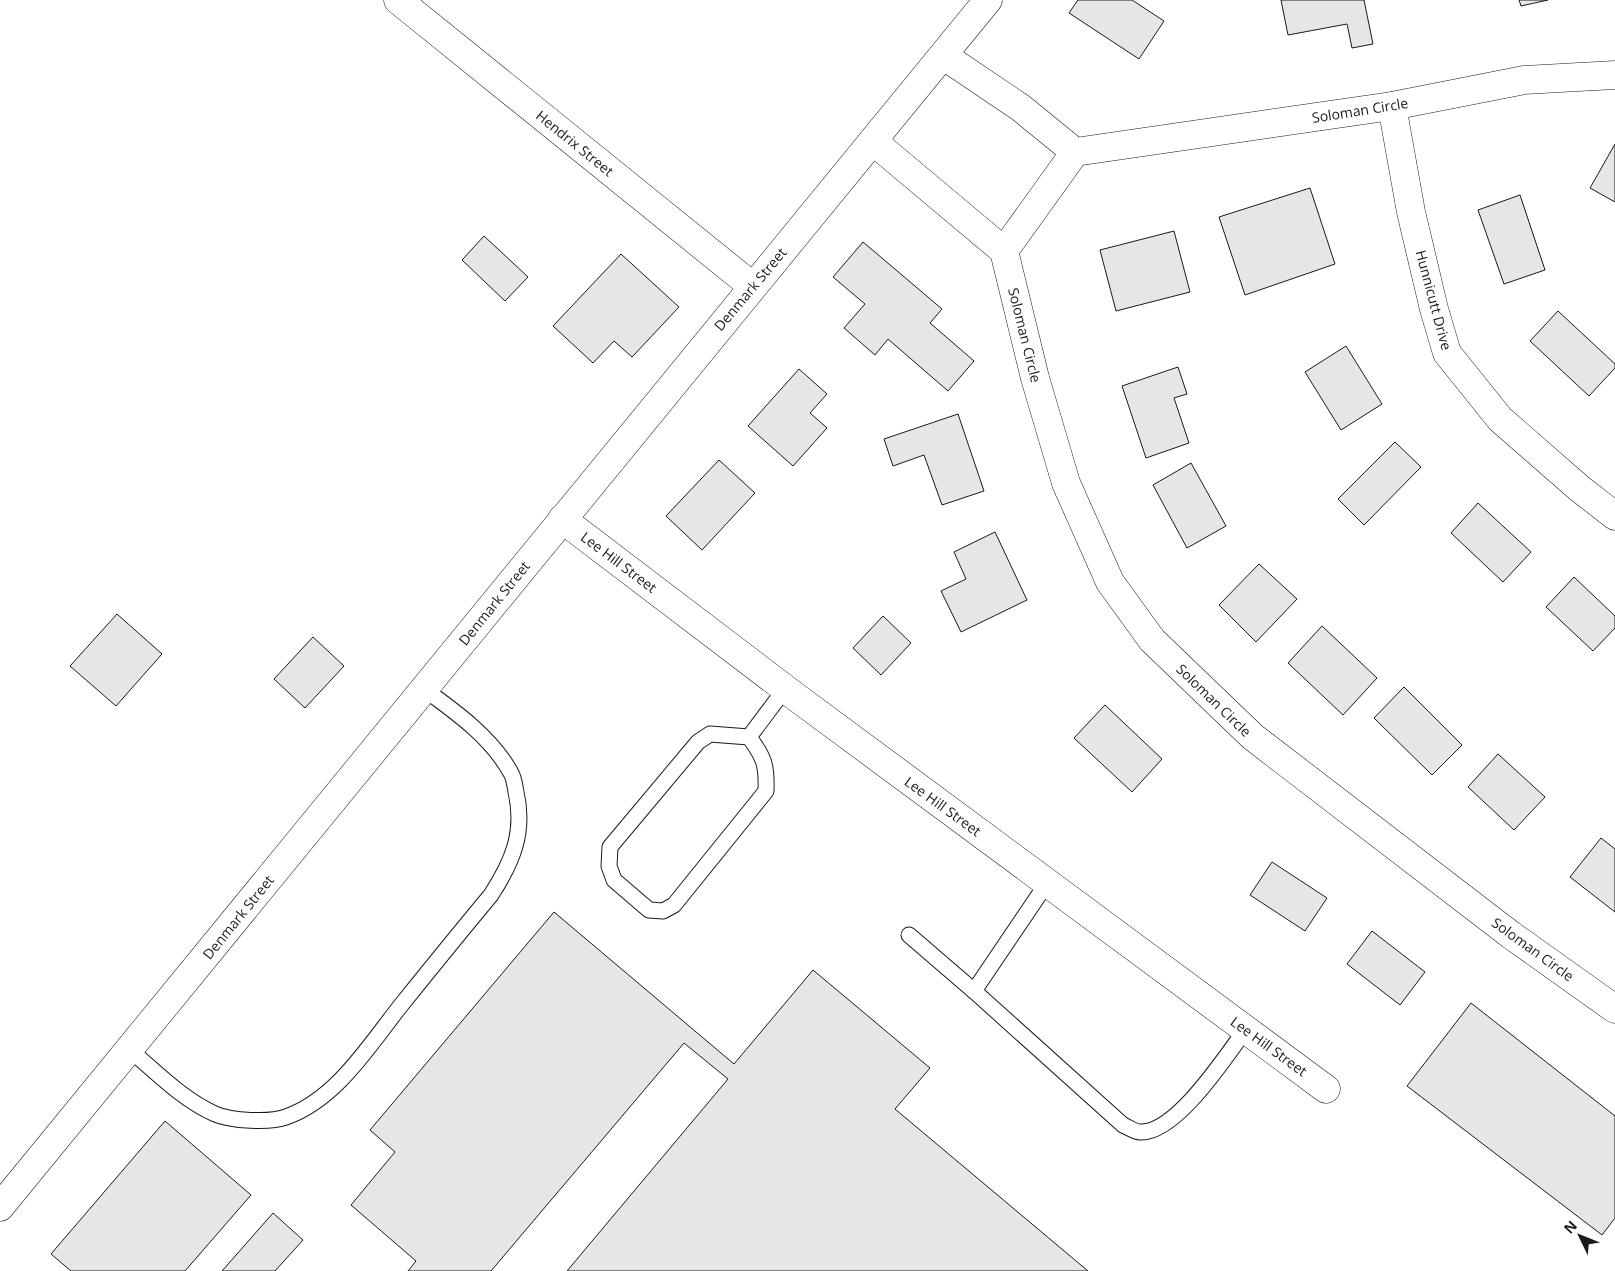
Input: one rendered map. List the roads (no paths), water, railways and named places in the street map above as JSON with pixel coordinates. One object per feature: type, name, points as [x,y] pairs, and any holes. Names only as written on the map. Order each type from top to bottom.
[{"type":"street","name":"Hendrix Street","points":[[398,0],[752,286]]},
{"type":"street","name":"Denmark Street","points":[[0,1207],[752,286],[874,142],[988,0]]},
{"type":"street","points":[[874,142],[1004,251],[1075,152],[1021,108],[944,56]]},
{"type":"street","name":"Soloman Circle","points":[[1075,152],[1392,106],[1524,80],[1615,75]]},
{"type":"street","name":"Hunnicutt Drive","points":[[1392,106],[1411,212],[1434,309],[1447,353],[1500,419],[1578,488],[1615,516]]},
{"type":"street","name":"Soloman Circle","points":[[1004,251],[1035,378],[1066,484],[1110,582],[1152,640],[1252,737],[1512,935],[1615,1009]]},
{"type":"street","name":"Lee Hill Street","points":[[562,519],[785,689],[1326,1089]]},
{"type":"lane","points":[[130,1050],[177,1090],[215,1114],[234,1119],[257,1120],[285,1117],[311,1104],[330,1090],[491,895],[508,869],[517,842],[520,810],[512,774],[489,744],[457,713],[424,689]]},
{"type":"lane","points":[[749,737],[785,689]]},
{"type":"lane","points":[[710,734],[749,737],[763,756],[767,772],[766,791],[674,906],[663,911],[649,910],[614,880],[609,866],[610,847],[698,742],[710,734]]},
{"type":"lane","points":[[974,991],[1047,883]]},
{"type":"lane","points":[[909,935],[1123,1125],[1140,1133],[1156,1129],[1188,1105],[1246,1029]]}]
